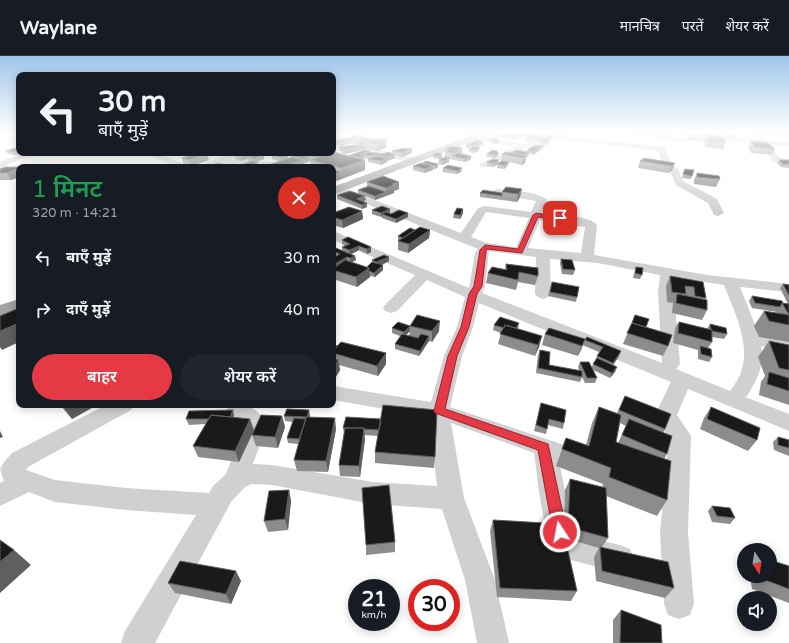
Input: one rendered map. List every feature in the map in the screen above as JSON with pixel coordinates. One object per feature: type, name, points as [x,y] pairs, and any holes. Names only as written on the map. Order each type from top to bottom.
[{"type":"highway","points":[[336,190],[414,161]]},
{"type":"highway","points":[[0,312],[16,306]]},
{"type":"highway","points":[[0,319],[16,313]]},
{"type":"street","points":[[0,165],[12,160]]},
{"type":"street","points":[[484,166],[495,160]]},
{"type":"street","points":[[665,160],[674,171],[679,183],[710,199],[718,213]]},
{"type":"street","points":[[212,164],[221,161],[259,164]]},
{"type":"street","points":[[336,190],[485,247],[626,263],[731,283],[789,288]]},
{"type":"street","points":[[498,192],[540,198],[542,202],[520,252]]},
{"type":"street","points":[[464,238],[482,210],[485,208],[536,215],[591,225],[587,258]]},
{"type":"street","points":[[336,229],[476,290],[676,371],[789,423]]},
{"type":"street","points":[[336,236],[425,274],[476,290]]},
{"type":"street","points":[[485,247],[482,253],[476,290],[465,327],[452,356],[439,411],[440,429],[451,498],[480,580],[493,643]]},
{"type":"street","points":[[543,254],[543,294]]},
{"type":"street","points":[[659,570],[674,533],[680,436],[678,431],[667,420],[666,415],[676,371],[666,293],[667,272]]},
{"type":"street","points":[[391,308],[425,274]]},
{"type":"street","points":[[731,283],[752,339],[754,356],[751,373],[740,391]]},
{"type":"street","points":[[752,339],[789,347]]},
{"type":"street","points":[[676,371],[740,391],[789,410]]},
{"type":"street","points":[[336,394],[439,411],[580,460]]},
{"type":"street","points":[[118,408],[20,460],[12,469],[14,476],[55,491],[126,499],[216,505]]},
{"type":"street","points":[[236,480],[254,429],[254,422],[238,408]]},
{"type":"street","points":[[544,447],[560,532],[564,542],[570,547],[659,570],[679,604]]},
{"type":"street","points":[[137,643],[222,494],[236,480],[251,474],[272,475],[373,493],[451,498]]},
{"type":"street","points":[[0,495],[27,481]]},
{"type":"building","points":[[282,160],[303,160],[291,164],[271,164]]},
{"type":"building","points":[[312,160],[364,160],[341,168],[336,167],[336,164],[326,164]]},
{"type":"building","points":[[490,160],[498,160],[494,163],[487,162]]},
{"type":"building","points":[[659,160],[675,163],[672,166],[640,161]]},
{"type":"building","points":[[779,160],[789,160],[789,164],[783,164]]},
{"type":"building","points":[[252,161],[258,162],[253,164],[243,164]]},
{"type":"building","points":[[426,161],[438,164],[435,166],[423,163]]},
{"type":"building","points":[[502,161],[509,162],[504,165],[497,164]]},
{"type":"building","points":[[421,163],[433,166],[425,169],[413,166]]},
{"type":"building","points":[[448,165],[462,168],[457,171],[443,168]]},
{"type":"building","points":[[5,167],[16,167],[16,169],[7,173],[0,173],[0,169]]},
{"type":"building","points":[[685,169],[694,170],[692,176],[683,174]]},
{"type":"building","points":[[697,173],[719,176],[720,179],[697,177]]},
{"type":"building","points":[[383,176],[399,182],[386,188],[367,182]]},
{"type":"building","points":[[369,186],[386,192],[375,196],[358,190]]},
{"type":"building","points":[[506,187],[522,189],[518,194],[502,192]]},
{"type":"building","points":[[483,190],[502,193],[502,196],[480,193]]},
{"type":"building","points":[[350,191],[365,196],[357,199],[367,203],[362,205],[337,195]]},
{"type":"building","points":[[382,206],[390,209],[381,213],[372,210]]},
{"type":"building","points":[[349,207],[362,211],[342,220],[336,218],[336,212]]},
{"type":"building","points":[[457,208],[463,209],[460,215],[454,214]]},
{"type":"building","points":[[399,210],[408,213],[396,219],[382,214],[386,212],[391,214]]},
{"type":"building","points":[[420,227],[430,230],[409,244],[398,241]]},
{"type":"building","points":[[410,228],[415,230],[403,238],[398,236]]},
{"type":"building","points":[[348,237],[371,247],[367,249],[359,246],[349,250],[342,247],[350,244],[342,240]]},
{"type":"building","points":[[336,248],[355,256],[350,258],[347,257],[336,263],[336,256],[340,254],[336,252]]},
{"type":"building","points":[[384,255],[389,257],[376,262],[372,260]]},
{"type":"building","points":[[561,259],[572,260],[575,270],[563,269]]},
{"type":"building","points":[[345,260],[369,268],[356,277],[336,271],[336,267]]},
{"type":"building","points":[[372,262],[383,265],[374,273],[369,271],[369,268],[367,267]]},
{"type":"building","points":[[506,264],[538,268],[538,276],[519,272],[518,280],[488,273],[492,267],[507,270]]},
{"type":"building","points":[[636,267],[643,268],[642,275],[635,273]]},
{"type":"building","points":[[670,276],[703,282],[706,298],[695,296],[694,287],[685,286],[686,294],[672,292]]},
{"type":"building","points":[[552,282],[579,287],[577,297],[550,292]]},
{"type":"building","points":[[783,284],[789,285],[789,295]]},
{"type":"building","points":[[677,294],[707,300],[707,310],[676,303]]},
{"type":"building","points":[[752,296],[782,301],[783,303],[780,307],[755,303]]},
{"type":"building","points":[[782,303],[789,304],[789,315]]},
{"type":"building","points":[[16,309],[16,324],[0,331],[0,316]]},
{"type":"building","points":[[764,311],[789,315],[789,325],[769,321]]},
{"type":"building","points":[[417,315],[440,321],[432,331],[410,326]]},
{"type":"building","points":[[635,315],[649,319],[646,327],[632,323]]},
{"type":"building","points":[[500,317],[519,323],[516,328],[505,325],[504,328],[494,325]]},
{"type":"building","points":[[398,322],[410,326],[404,332],[392,328]]},
{"type":"building","points":[[679,322],[712,330],[712,342],[678,333]]},
{"type":"building","points":[[632,323],[672,335],[668,346],[627,333]]},
{"type":"building","points":[[710,324],[726,328],[727,334],[712,331]]},
{"type":"building","points":[[505,325],[542,336],[538,345],[500,334]]},
{"type":"building","points":[[549,328],[585,339],[582,346],[545,334]]},
{"type":"building","points":[[402,334],[418,338],[421,334],[429,336],[420,351],[395,344]]},
{"type":"building","points":[[587,337],[621,351],[613,363],[597,356],[603,347],[585,340]]},
{"type":"building","points":[[769,341],[789,345],[789,370],[779,368]]},
{"type":"building","points":[[341,342],[386,353],[377,366],[336,354],[336,348]]},
{"type":"building","points":[[700,346],[711,349],[712,357],[701,354]]},
{"type":"building","points":[[540,350],[550,352],[549,365],[582,371],[582,377],[538,368]]},
{"type":"building","points":[[597,358],[617,367],[612,373],[593,364]]},
{"type":"building","points":[[580,362],[589,362],[597,378],[587,378]]},
{"type":"building","points":[[769,372],[789,378],[789,391],[767,384]]},
{"type":"building","points":[[625,396],[671,414],[665,429],[619,410]]},
{"type":"building","points":[[541,403],[566,410],[564,423],[549,419],[547,429],[536,425]]},
{"type":"building","points":[[383,405],[437,410],[435,457],[375,452]]},
{"type":"building","points":[[599,407],[621,415],[616,442],[671,461],[667,500],[609,477],[611,468],[562,449],[566,438],[589,446]]},
{"type":"building","points":[[711,407],[760,428],[757,440],[707,419]]},
{"type":"building","points":[[287,409],[309,410],[307,417],[284,416]]},
{"type":"building","points":[[233,410],[230,417],[211,415],[209,419],[186,419],[189,411]]},
{"type":"building","points":[[211,415],[250,419],[235,451],[193,446]]},
{"type":"building","points":[[261,415],[282,416],[275,437],[252,435]]},
{"type":"building","points":[[306,417],[335,418],[326,461],[294,460]]},
{"type":"building","points":[[346,417],[381,419],[379,430],[343,428]]},
{"type":"building","points":[[294,418],[306,419],[299,439],[287,438]]},
{"type":"building","points":[[629,419],[672,436],[667,454],[622,435]]},
{"type":"building","points":[[345,428],[364,428],[359,466],[339,465]]},
{"type":"building","points":[[778,437],[789,440],[789,448],[778,445]]},
{"type":"building","points":[[570,479],[606,488],[608,538],[568,527]]},
{"type":"building","points":[[389,485],[395,542],[366,545],[362,488]]},
{"type":"building","points":[[289,490],[285,519],[264,521],[269,491]]},
{"type":"building","points":[[712,506],[730,508],[735,518],[717,516]]},
{"type":"building","points":[[493,520],[562,524],[577,591],[500,588]]},
{"type":"building","points":[[0,540],[14,550],[0,562]]},
{"type":"building","points":[[600,547],[668,562],[674,588],[602,571]]},
{"type":"building","points":[[180,561],[236,571],[226,594],[168,583]]},
{"type":"building","points":[[777,562],[789,566],[789,589],[773,583],[777,583]]},
{"type":"building","points":[[621,610],[661,625],[662,643],[620,643]]},
{"type":"route","points":[[560,218],[536,215],[520,252],[485,247],[483,250],[478,286],[473,294],[465,327],[452,356],[439,411],[544,447],[560,532]]}]
